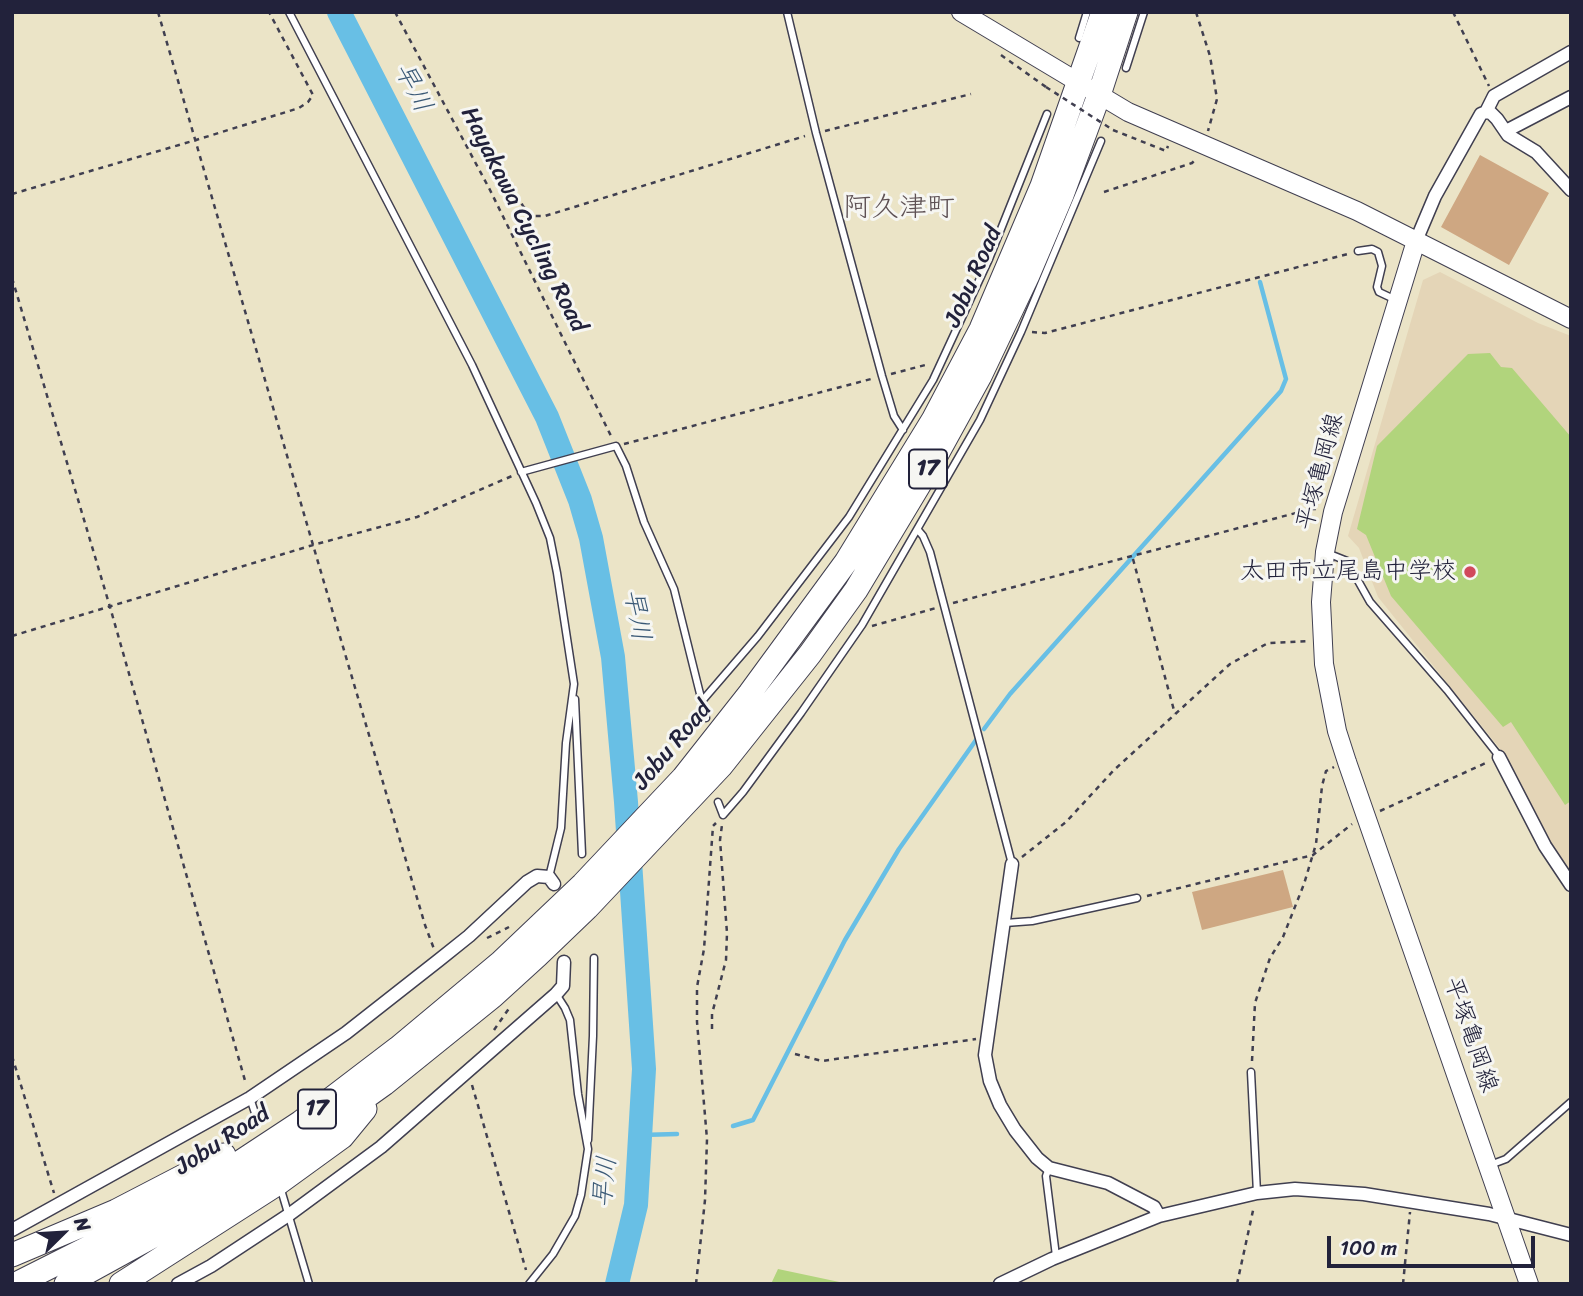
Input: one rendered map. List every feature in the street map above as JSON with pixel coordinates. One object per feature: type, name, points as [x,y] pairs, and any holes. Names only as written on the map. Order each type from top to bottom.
[{"type":"highway","name":"Jobu Road","points":[[66,1284],[144,1242],[258,1174],[384,1084],[493,996],[587,908],[738,745],[803,664],[862,580],[931,465],[980,376],[1028,275],[1069,199],[1103,12]]},
{"type":"highway","name":"Jobu Road","points":[[16,1284],[181,1200],[301,1122],[398,1048],[501,962],[583,884],[683,778],[750,693],[846,562],[933,420],[971,324],[1042,186],[1126,12]]},
{"type":"highway","points":[[12,1255],[116,1211],[211,1164],[349,1073],[398,1048]]},
{"type":"highway","points":[[121,1284],[279,1182],[342,1137],[384,1084]]},
{"type":"main road","points":[[961,12],[1128,113],[1357,211],[1571,318]]},
{"type":"main road","name":"平塚亀岡線","points":[[1416,241],[1333,512],[1325,552],[1321,602],[1322,640],[1332,707],[1347,762],[1529,1284]]},
{"type":"street","points":[[1416,241],[1435,196],[1493,96],[1571,52]]},
{"type":"street","points":[[1506,131],[1571,97]]},
{"type":"street","points":[[1486,112],[1491,113],[1506,131],[1536,152],[1571,190]]},
{"type":"street","points":[[1499,757],[1545,846],[1571,885]]},
{"type":"street","points":[[1012,864],[985,1055],[990,1080],[1000,1105],[1023,1140],[1049,1168],[1108,1183],[1154,1207],[1159,1216]]},
{"type":"street","points":[[12,1230],[250,1098],[346,1032],[439,960],[527,882],[537,876],[552,881]]},
{"type":"street","points":[[178,1284],[211,1266],[290,1214],[381,1147],[556,994],[563,986],[564,962]]},
{"type":"street","points":[[1000,1284],[1029,1278],[1056,1257],[1159,1216],[1256,1193],[1294,1189],[1329,1190],[1489,1214],[1571,1234]]},
{"type":"lane","points":[[289,12],[472,365],[523,471],[550,538],[574,684],[582,854]]},
{"type":"lane","points":[[787,12],[816,133],[882,376],[894,416],[903,430]]},
{"type":"lane","points":[[1079,38],[1087,12]]},
{"type":"lane","points":[[1126,68],[1144,12]]},
{"type":"lane","points":[[702,701],[758,636],[849,517],[939,366],[971,324],[989,259],[1047,114]]},
{"type":"lane","points":[[718,802],[723,815],[797,719],[862,625],[918,530],[980,420],[1021,332],[1069,199],[1101,141]]},
{"type":"lane","points":[[1358,251],[1372,249],[1378,252],[1382,266],[1377,287],[1379,292],[1397,301]]},
{"type":"lane","points":[[523,471],[614,447],[626,466],[644,522],[674,589],[706,718]]},
{"type":"lane","points":[[918,530],[927,543],[1012,864]]},
{"type":"lane","points":[[1325,552],[1346,561],[1370,602],[1447,690],[1499,757]]},
{"type":"lane","points":[[552,881],[561,828],[566,743],[574,684]]},
{"type":"lane","points":[[1005,923],[1032,921],[1137,898]]},
{"type":"lane","points":[[530,1282],[560,1245],[575,1216],[581,1195],[588,1149],[594,958]]},
{"type":"lane","points":[[556,994],[570,1020],[578,1094],[588,1149]]},
{"type":"lane","points":[[1251,1072],[1256,1193]]},
{"type":"lane","points":[[250,1098],[256,1116]]},
{"type":"lane","points":[[1489,1166],[1506,1159],[1571,1102]]},
{"type":"lane","points":[[1049,1168],[1045,1176],[1056,1257]]},
{"type":"lane","points":[[282,1193],[309,1284]]},
{"type":"path","points":[[158,12],[425,925],[439,960]]},
{"type":"path","points":[[12,194],[299,108],[313,95],[269,12]]},
{"type":"path","name":"Hayakawa Cycling Road","points":[[395,12],[490,190],[614,447]]},
{"type":"path","points":[[1452,12],[1493,96]]},
{"type":"path","points":[[1003,58],[1113,130],[1161,150],[1166,151],[1168,146]]},
{"type":"path","points":[[512,186],[532,216],[545,216],[816,133],[971,94]]},
{"type":"path","points":[[1021,332],[1045,332],[1358,251]]},
{"type":"path","points":[[12,278],[110,607],[250,1098]]},
{"type":"path","points":[[614,447],[929,364],[939,366]]},
{"type":"path","points":[[12,636],[313,545],[417,517],[523,471]]},
{"type":"path","points":[[862,625],[873,626],[1311,509],[1333,512]]},
{"type":"path","points":[[1132,557],[1175,714]]},
{"type":"path","points":[[1012,864],[1066,822],[1114,770],[1230,664],[1268,643],[1322,640]]},
{"type":"path","points":[[1137,898],[1313,855],[1365,814],[1381,811],[1499,757]]},
{"type":"path","points":[[1251,1072],[1255,1003],[1270,958],[1283,937],[1313,855],[1326,771],[1347,762]]},
{"type":"path","points":[[712,1029],[712,1014],[726,960],[727,933],[720,840],[723,815]]},
{"type":"path","points":[[696,1284],[705,1200],[707,1139],[697,1022],[697,987],[704,949],[713,826],[723,815]]},
{"type":"path","points":[[795,1054],[822,1061],[977,1039],[986,1040]]},
{"type":"path","points":[[12,1056],[58,1206]]},
{"type":"path","points":[[467,1073],[475,1091],[530,1282]]},
{"type":"path","points":[[1237,1284],[1256,1193]]},
{"type":"path","points":[[1403,1284],[1411,1202]]},
{"type":"shaded area","name":"太田市立尾島中学校","points":[[1440,272],[1538,323],[1571,336],[1571,874],[1547,837],[1501,750],[1378,597],[1359,548],[1348,536],[1423,280]]},
{"type":"green space","name":"太田市立尾島中学校","points":[[1490,353],[1501,367],[1512,368],[1571,437],[1571,801],[1565,805],[1511,722],[1503,727],[1391,596],[1366,535],[1357,529],[1377,446],[1468,354]]},
{"type":"green space","points":[[778,1269],[844,1283],[844,1284],[771,1284]]},
{"type":"building","points":[[1480,155],[1549,193],[1509,265],[1441,227]]},
{"type":"building","points":[[1283,870],[1293,907],[1202,930],[1192,892]]},
{"type":"waterway","name":"早川","points":[[339,12],[547,417],[580,500],[591,538],[613,657],[644,1069],[636,1205],[617,1284]]},
{"type":"waterway","points":[[984,729],[1010,694],[1281,391],[1286,379],[1260,282]]},
{"type":"waterway","points":[[733,1126],[753,1120],[845,940],[899,849],[976,740]]},
{"type":"waterway","points":[[641,1135],[677,1134]]},
{"type":"place","name":"太田市立尾島中学校","points":[[1470,572]]},
{"type":"district","name":"阿久津町","points":[[899,209]]}]
